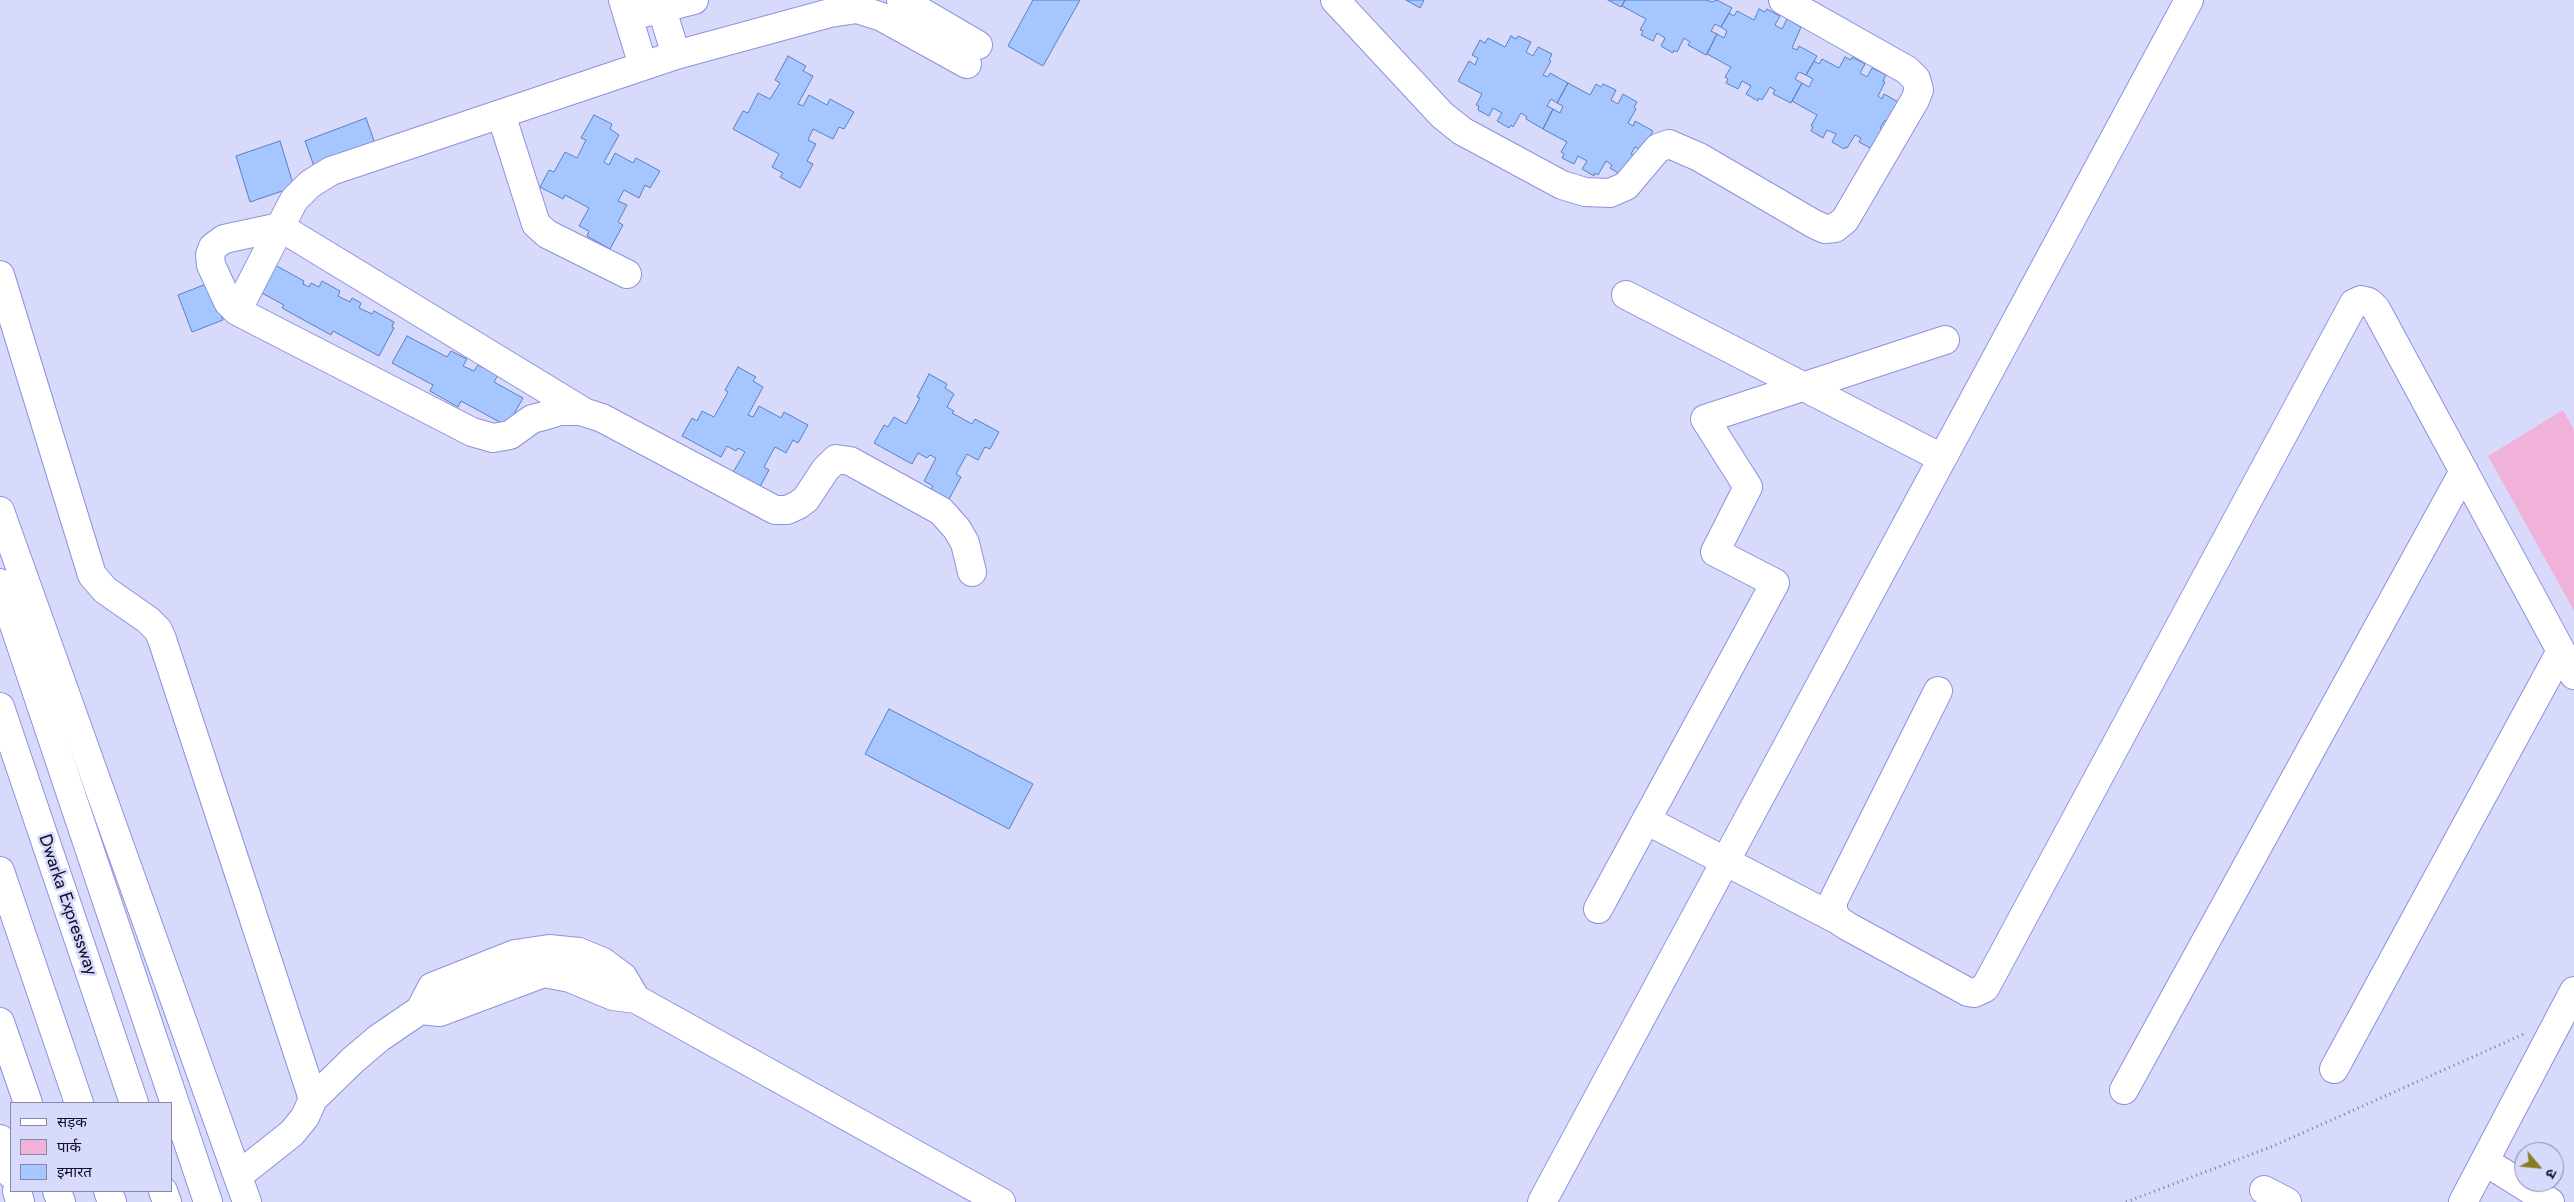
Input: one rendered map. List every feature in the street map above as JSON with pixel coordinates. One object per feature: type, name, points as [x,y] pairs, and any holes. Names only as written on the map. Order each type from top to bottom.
[{"type":"main road","points":[[643,66],[625,8],[694,0]]},
{"type":"main road","points":[[237,311],[294,200],[310,184],[331,170],[676,55],[830,13],[857,9],[882,17],[973,54],[901,0]]},
{"type":"main road","points":[[1335,0],[1442,115],[1462,131],[1562,185],[1585,192],[1610,193],[1626,186],[1658,148],[1669,144],[1699,157],[1814,224],[1825,229],[1835,228],[1845,220],[1915,100],[1918,90],[1916,79],[1907,70],[1783,0]]},
{"type":"main road","points":[[1542,1202],[2188,0]]},
{"type":"main road","points":[[660,5],[676,55]]},
{"type":"main road","points":[[501,114],[536,224],[547,234],[628,274]]},
{"type":"main road","points":[[587,414],[280,227],[224,239],[213,247],[210,255],[211,265],[228,302],[237,311],[472,432],[493,438],[510,434],[532,419],[560,411],[587,414],[602,418],[775,510],[787,510],[806,499],[825,470],[836,459],[850,461],[941,512],[957,529],[964,543],[972,572]]},
{"type":"main road","points":[[0,275],[92,575],[105,590],[148,620],[158,630],[162,639],[313,1099]]},
{"type":"main road","points":[[1626,295],[1932,453]]},
{"type":"main road","points":[[1646,820],[1838,920],[1968,992],[1981,992],[1985,988],[2354,303],[2361,300],[2369,302],[2376,309],[2574,676]]},
{"type":"main road","points":[[1598,909],[1776,583],[1715,552],[1748,487],[1705,419],[1945,340]]},
{"type":"main road","points":[[2124,1090],[2464,471]]},
{"type":"main road","points":[[0,512],[239,1175],[247,1202]]},
{"type":"main road","points":[[0,583],[208,1202]]},
{"type":"main road","points":[[2334,1069],[2561,651]]},
{"type":"main road","points":[[1838,920],[1833,911],[1833,900],[1938,691]]},
{"type":"main road","name":"Dwarka Expressway","points":[[0,707],[134,1102]]},
{"type":"main road","points":[[0,871],[79,1102]]},
{"type":"main road","points":[[239,1175],[292,1133],[305,1117],[313,1099],[372,1044],[420,1010],[440,1012],[544,973],[570,978],[613,996],[636,999],[1001,1202]]},
{"type":"main road","points":[[2463,1202],[2566,1017],[2574,991]]},
{"type":"main road","points":[[0,1022],[28,1102]]},
{"type":"main road","points":[[0,1139],[10,1171]]},
{"type":"main road","points":[[2486,1162],[2550,1202]]},
{"type":"path","points":[[2126,1202],[2271,1146],[2490,1047],[2566,1017]]},
{"type":"green space","points":[[2563,410],[2574,430],[2574,611],[2488,456]]},
{"type":"building","points":[[1033,0],[1080,0],[1043,66],[1008,46]]},
{"type":"building","points":[[1406,0],[1424,0],[1420,8]]},
{"type":"building","points":[[1608,0],[1625,0],[1621,7]]},
{"type":"building","points":[[1625,0],[1707,0],[1712,2],[1717,0],[1732,8],[1721,27],[1715,24],[1711,31],[1717,34],[1706,55],[1688,45],[1690,42],[1684,38],[1677,52],[1674,50],[1673,53],[1661,46],[1665,38],[1657,33],[1653,41],[1641,35],[1643,31],[1640,30],[1646,19],[1622,6]]},
{"type":"building","points":[[1759,9],[1765,12],[1767,9],[1780,16],[1775,25],[1782,29],[1787,19],[1801,27],[1792,48],[1797,50],[1799,46],[1817,56],[1806,75],[1799,72],[1795,79],[1802,83],[1791,103],[1773,94],[1775,90],[1770,87],[1762,100],[1759,98],[1758,101],[1746,94],[1751,86],[1742,81],[1738,89],[1726,83],[1728,79],[1725,77],[1731,67],[1707,54],[1717,34],[1724,38],[1727,31],[1721,27],[1729,13],[1734,16],[1737,11],[1754,20]]},
{"type":"building","points":[[1511,36],[1516,39],[1518,36],[1531,42],[1526,52],[1533,56],[1538,47],[1552,54],[1549,60],[1551,61],[1543,75],[1548,77],[1550,73],[1568,83],[1557,103],[1551,99],[1547,106],[1553,109],[1543,129],[1526,119],[1527,117],[1521,113],[1513,127],[1511,125],[1509,128],[1497,121],[1502,113],[1493,108],[1489,116],[1478,110],[1479,106],[1476,105],[1482,94],[1458,81],[1469,61],[1475,65],[1478,58],[1472,55],[1480,40],[1485,43],[1488,38],[1505,47]]},
{"type":"building","points":[[788,56],[806,66],[803,71],[813,76],[798,104],[803,106],[809,95],[827,105],[830,99],[854,112],[844,129],[839,127],[833,139],[813,129],[808,140],[816,144],[807,161],[813,164],[800,188],[780,177],[783,173],[772,167],[779,154],[733,129],[743,111],[748,113],[758,93],[770,99],[780,83],[775,80]]},
{"type":"building","points":[[1845,57],[1851,60],[1852,57],[1865,64],[1860,73],[1867,77],[1872,68],[1886,75],[1883,81],[1885,82],[1878,96],[1882,99],[1884,94],[1902,104],[1891,123],[1885,120],[1880,128],[1887,131],[1876,151],[1859,142],[1861,138],[1855,135],[1847,148],[1845,147],[1844,149],[1832,142],[1836,134],[1827,130],[1823,138],[1811,131],[1813,127],[1811,126],[1817,115],[1792,101],[1802,83],[1809,87],[1813,79],[1806,75],[1814,61],[1819,64],[1822,59],[1839,68]]},
{"type":"building","points":[[1568,83],[1590,95],[1596,84],[1601,87],[1603,84],[1616,90],[1611,100],[1618,104],[1623,94],[1637,102],[1634,107],[1636,109],[1628,123],[1633,126],[1635,121],[1653,131],[1642,150],[1635,147],[1631,154],[1638,158],[1627,178],[1610,168],[1612,165],[1606,161],[1598,175],[1595,173],[1594,176],[1582,169],[1587,161],[1578,156],[1574,164],[1562,158],[1564,154],[1561,152],[1567,142],[1543,129],[1553,109],[1560,113],[1563,106],[1557,103]]},
{"type":"building","points":[[594,115],[612,124],[610,129],[619,135],[604,162],[609,165],[615,153],[633,163],[636,158],[660,171],[650,188],[645,185],[639,198],[624,190],[618,201],[627,205],[618,222],[623,225],[610,249],[587,236],[589,231],[579,226],[589,208],[565,195],[563,199],[540,187],[549,170],[554,172],[565,152],[577,158],[586,140],[581,138]]},
{"type":"building","points":[[366,118],[377,149],[316,172],[305,141]]},
{"type":"building","points":[[280,141],[294,187],[250,202],[236,156]]},
{"type":"building","points":[[275,265],[304,281],[303,284],[309,287],[311,283],[319,287],[322,281],[340,291],[338,296],[350,302],[352,298],[361,303],[359,308],[372,314],[374,311],[394,322],[392,327],[394,328],[379,356],[333,331],[331,335],[282,308],[284,305],[260,292]]},
{"type":"building","points":[[209,283],[223,320],[192,332],[178,295]]},
{"type":"building","points":[[407,336],[447,357],[451,351],[467,359],[463,366],[474,371],[478,365],[498,375],[494,382],[523,398],[507,426],[461,401],[458,407],[430,391],[433,385],[392,363]]},
{"type":"building","points":[[738,367],[756,377],[753,381],[763,387],[748,415],[753,417],[759,406],[781,418],[784,412],[808,425],[798,443],[793,440],[786,453],[775,447],[764,467],[769,470],[756,494],[732,474],[745,452],[738,448],[736,451],[727,446],[721,457],[682,436],[692,418],[697,421],[702,411],[714,417],[728,392],[725,390]]},
{"type":"building","points":[[929,374],[947,384],[945,388],[954,394],[947,407],[954,411],[952,413],[972,424],[975,419],[999,432],[990,449],[985,447],[978,460],[967,454],[956,474],[961,477],[948,501],[930,491],[933,486],[924,481],[936,458],[930,455],[927,458],[918,453],[912,464],[874,443],[884,425],[888,427],[894,417],[906,424],[920,398],[917,397]]},
{"type":"building","points":[[889,709],[1033,784],[1009,829],[865,754]]}]
